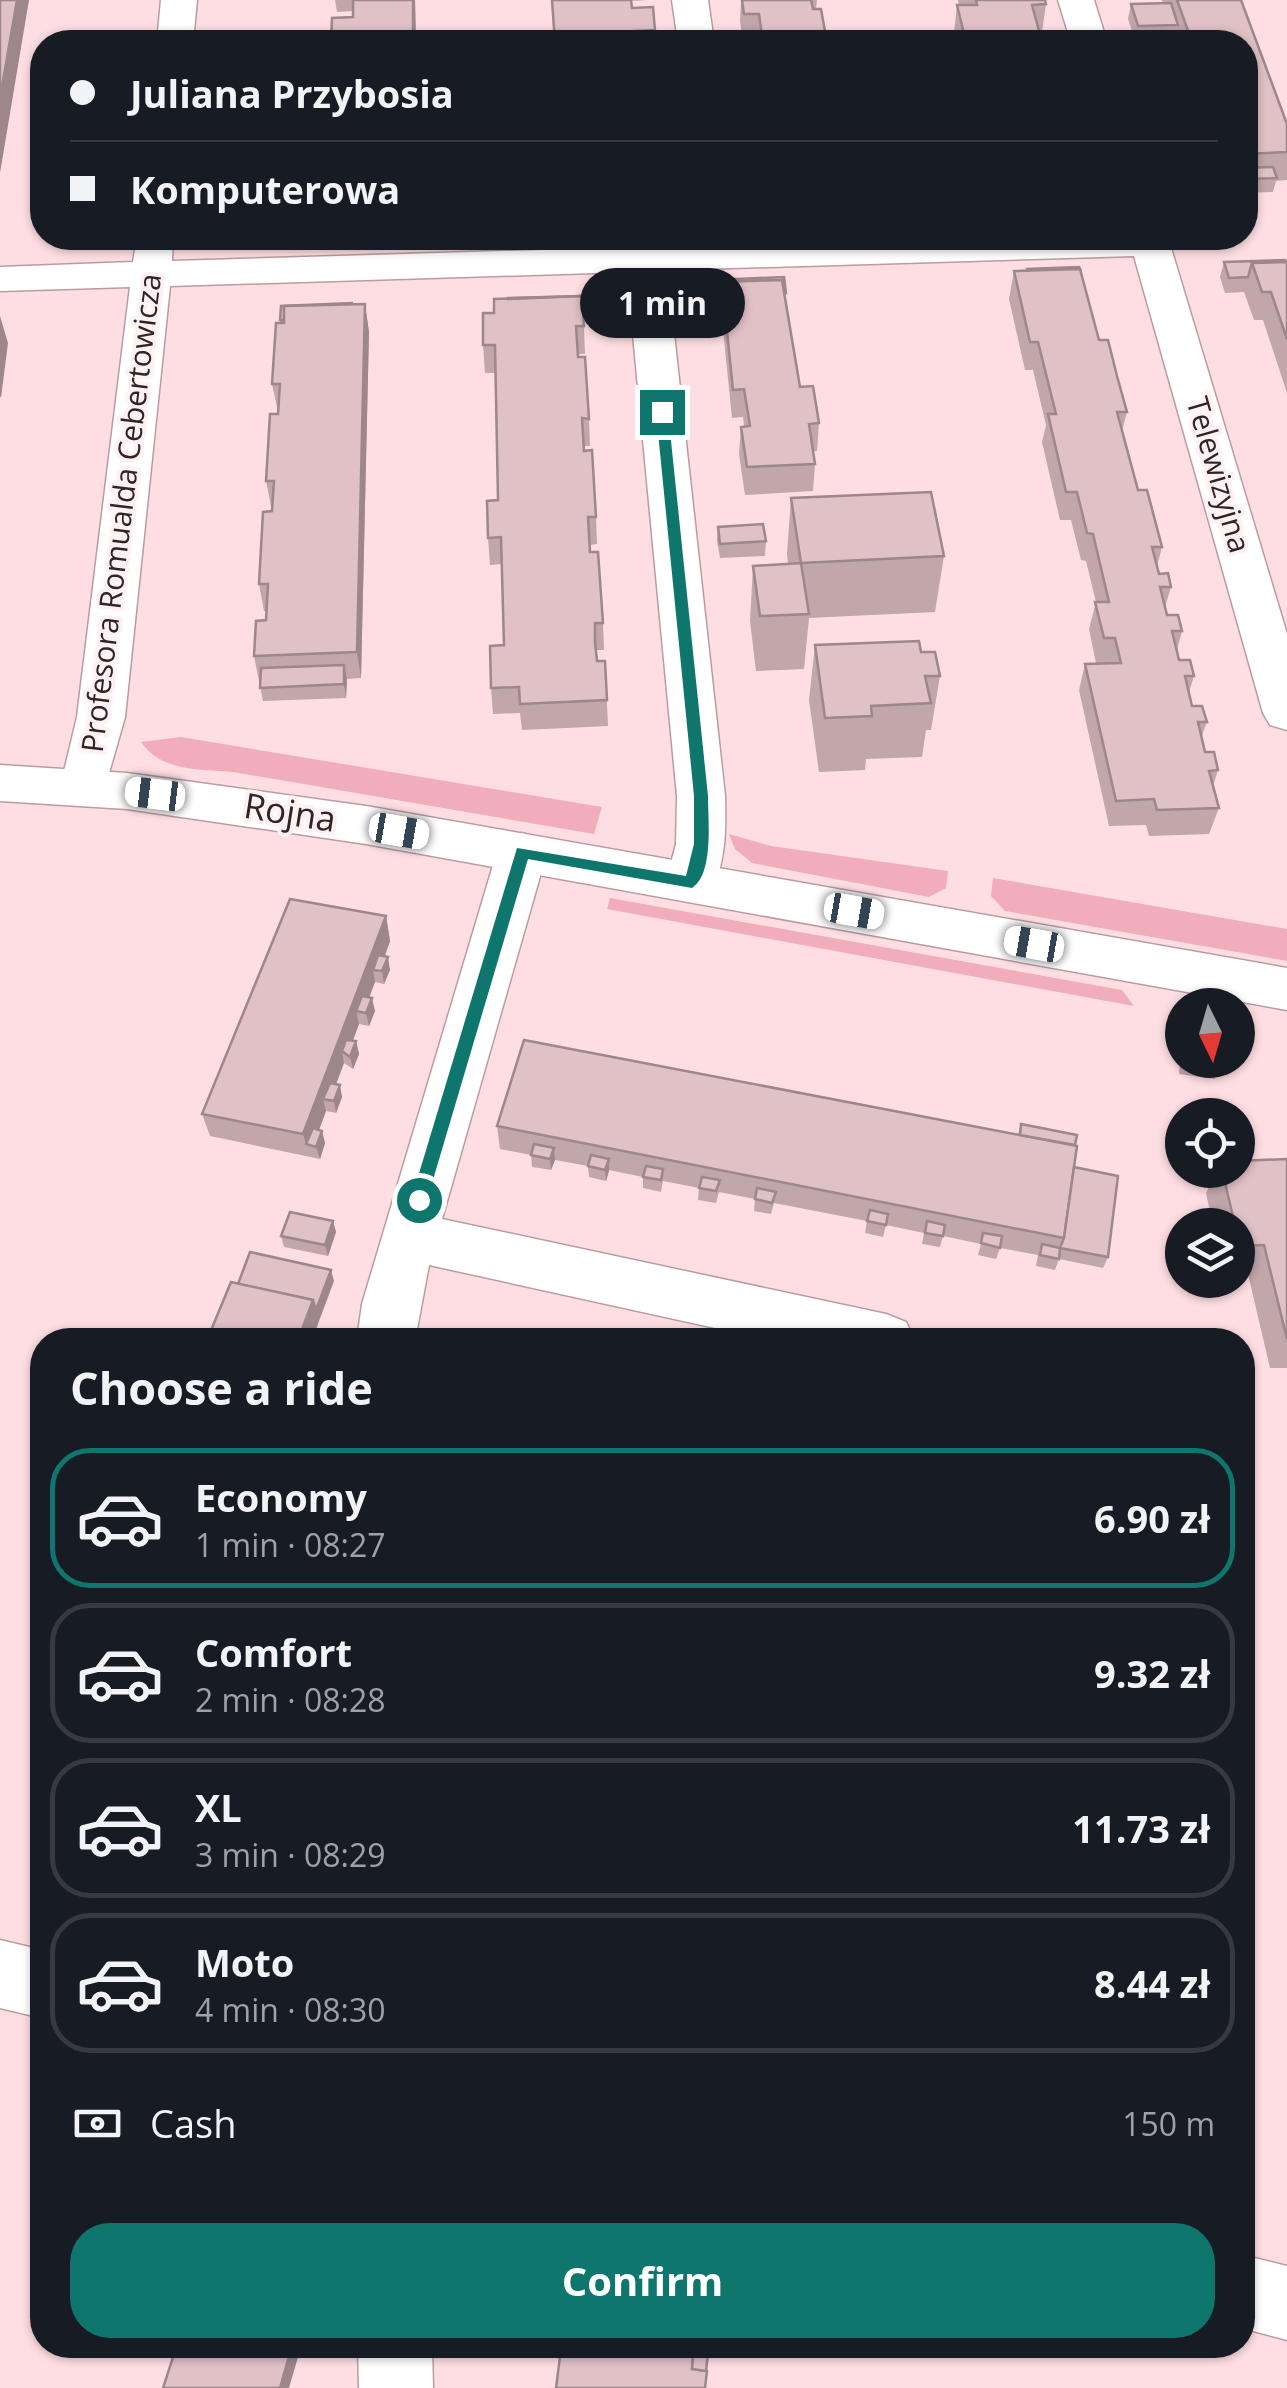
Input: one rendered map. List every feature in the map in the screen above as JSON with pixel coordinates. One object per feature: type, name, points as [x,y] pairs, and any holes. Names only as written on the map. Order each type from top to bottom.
[{"type":"street","points":[[176,30],[179,0]]},
{"type":"street","points":[[690,0],[694,30]]},
{"type":"street","points":[[1076,0],[1086,30]]},
{"type":"street","points":[[0,278],[154,256],[646,259],[705,250]]},
{"type":"street","name":"Telewizyjna","points":[[1153,250],[1287,713]]},
{"type":"street","name":"Profesora Romualda Cebertowicza","points":[[84,788],[100,717],[154,256]]},
{"type":"street","points":[[646,259],[701,796],[701,844],[692,882]]},
{"type":"street","name":"Rojna","points":[[0,783],[213,801],[522,852],[1287,989]]},
{"type":"street","points":[[387,1328],[408,1236],[522,852]]},
{"type":"street","points":[[408,1236],[831,1328]]},
{"type":"street","points":[[0,1974],[30,1981]]},
{"type":"street","points":[[1255,2294],[1287,2303]]},
{"type":"street","points":[[396,2358],[396,2388]]},
{"type":"shaded area","points":[[181,737],[602,807],[594,834],[233,772],[182,767],[159,759],[141,742]]},
{"type":"shaded area","points":[[729,834],[771,846],[948,871],[946,888],[929,897],[752,863],[735,849]]},
{"type":"shaded area","points":[[993,878],[1287,929],[1287,961],[1005,911],[991,896]]},
{"type":"shaded area","points":[[610,898],[1122,990],[1134,1006],[607,909]]},
{"type":"building","points":[[0,0],[17,0],[0,98]]},
{"type":"building","points":[[353,0],[413,0],[413,30],[331,30],[332,18],[353,17]]},
{"type":"building","points":[[552,0],[631,0],[632,8],[653,7],[655,30],[554,30]]},
{"type":"building","points":[[742,0],[811,0],[813,9],[821,9],[825,30],[761,30],[759,14],[744,14]]},
{"type":"building","points":[[976,0],[1045,0],[1046,4],[1032,5],[1039,30],[963,30],[957,5],[977,5]]},
{"type":"building","points":[[1177,0],[1241,0],[1252,30],[1188,30]]},
{"type":"building","points":[[1171,3],[1178,25],[1138,26],[1131,4]]},
{"type":"building","points":[[1258,46],[1287,124],[1287,152],[1258,153]]},
{"type":"building","points":[[1273,167],[1277,178],[1258,179],[1258,168]]},
{"type":"building","points":[[1285,260],[1252,263],[1248,277],[1229,278],[1224,262]]},
{"type":"building","points":[[1287,262],[1287,339],[1271,292],[1262,292],[1252,263]]},
{"type":"building","points":[[1027,269],[1080,269],[1027,271]]},
{"type":"building","points":[[1080,269],[1099,340],[1108,340],[1127,412],[1117,412],[1138,490],[1147,490],[1162,547],[1152,547],[1159,574],[1168,573],[1171,587],[1160,587],[1167,615],[1178,615],[1182,631],[1172,631],[1179,660],[1190,660],[1194,676],[1185,676],[1192,706],[1202,706],[1207,722],[1198,722],[1205,752],[1214,752],[1218,770],[1209,771],[1219,808],[1157,810],[1154,799],[1116,801],[1085,664],[1121,663],[1115,638],[1104,638],[1095,602],[1109,602],[1093,534],[1087,533],[1077,492],[1066,492],[1048,414],[1056,414],[1038,342],[1030,342],[1014,271]]},
{"type":"building","points":[[784,277],[786,293],[782,280],[722,282],[721,295],[717,295],[715,280]]},
{"type":"building","points":[[782,280],[800,387],[813,386],[819,423],[809,424],[815,464],[747,467],[741,427],[750,426],[744,389],[733,390],[722,282]]},
{"type":"building","points":[[582,296],[584,326],[576,326],[578,357],[585,357],[589,419],[582,418],[584,451],[592,450],[596,517],[588,517],[590,552],[598,552],[603,623],[595,623],[595,642],[597,661],[605,661],[607,700],[520,704],[519,687],[491,688],[490,646],[504,645],[501,537],[488,538],[487,501],[498,500],[495,345],[483,345],[483,313],[494,313],[494,299]]},
{"type":"building","points":[[365,304],[357,652],[254,656],[256,621],[266,620],[268,584],[259,584],[263,512],[272,511],[274,481],[266,481],[270,414],[278,414],[280,384],[272,384],[276,323],[284,323],[284,306]]},
{"type":"building","points":[[931,492],[944,556],[801,563],[791,498]]},
{"type":"building","points":[[763,524],[766,541],[720,544],[718,527]]},
{"type":"building","points":[[801,563],[809,614],[760,616],[753,566]]},
{"type":"building","points":[[919,641],[921,652],[935,652],[940,676],[925,676],[931,703],[871,706],[872,716],[825,718],[815,645]]},
{"type":"building","points":[[344,665],[344,684],[260,688],[261,668]]},
{"type":"building","points":[[290,899],[386,916],[303,1134],[202,1114]]},
{"type":"building","points":[[378,955],[388,957],[382,971],[373,970]]},
{"type":"building","points":[[362,996],[372,998],[366,1013],[356,1011]]},
{"type":"building","points":[[346,1040],[356,1041],[350,1057],[342,1051]]},
{"type":"building","points":[[524,1040],[1077,1146],[1064,1238],[497,1126]]},
{"type":"building","points":[[330,1083],[340,1085],[334,1101],[323,1099]]},
{"type":"building","points":[[1021,1124],[1077,1135],[1075,1145],[1020,1135]]},
{"type":"building","points":[[313,1128],[322,1131],[316,1147],[306,1144]]},
{"type":"building","points":[[534,1144],[554,1148],[550,1159],[531,1155]]},
{"type":"building","points":[[591,1155],[609,1159],[605,1170],[588,1166]]},
{"type":"building","points":[[1287,1159],[1287,1339],[1264,1245],[1255,1245],[1255,1208],[1231,1208],[1226,1188],[1255,1188],[1255,1160]]},
{"type":"building","points":[[646,1166],[663,1169],[661,1180],[643,1177]]},
{"type":"building","points":[[1074,1167],[1118,1176],[1108,1257],[1060,1248]]},
{"type":"building","points":[[702,1177],[720,1180],[716,1191],[699,1188]]},
{"type":"building","points":[[757,1188],[776,1192],[772,1203],[755,1199]]},
{"type":"building","points":[[870,1210],[888,1214],[886,1225],[867,1221]]},
{"type":"building","points":[[290,1212],[333,1221],[325,1245],[281,1236]]},
{"type":"building","points":[[927,1221],[945,1225],[943,1236],[925,1233]]},
{"type":"building","points":[[983,1233],[1002,1236],[1000,1248],[981,1243]]},
{"type":"building","points":[[1042,1244],[1060,1248],[1059,1259],[1040,1255]]},
{"type":"building","points":[[250,1252],[331,1270],[316,1310],[313,1300],[238,1284]]},
{"type":"building","points":[[231,1282],[313,1300],[302,1328],[212,1328]]},
{"type":"building","points":[[173,2358],[288,2358],[280,2388],[163,2388]]},
{"type":"building","points":[[560,2358],[693,2358],[692,2369],[707,2371],[705,2388],[556,2388]]},
{"type":"building","points":[[693,2358],[708,2358],[706,2371],[692,2369]]},
{"type":"route","points":[[419,1200],[522,852],[692,882],[701,844],[701,796],[662,412]]}]
